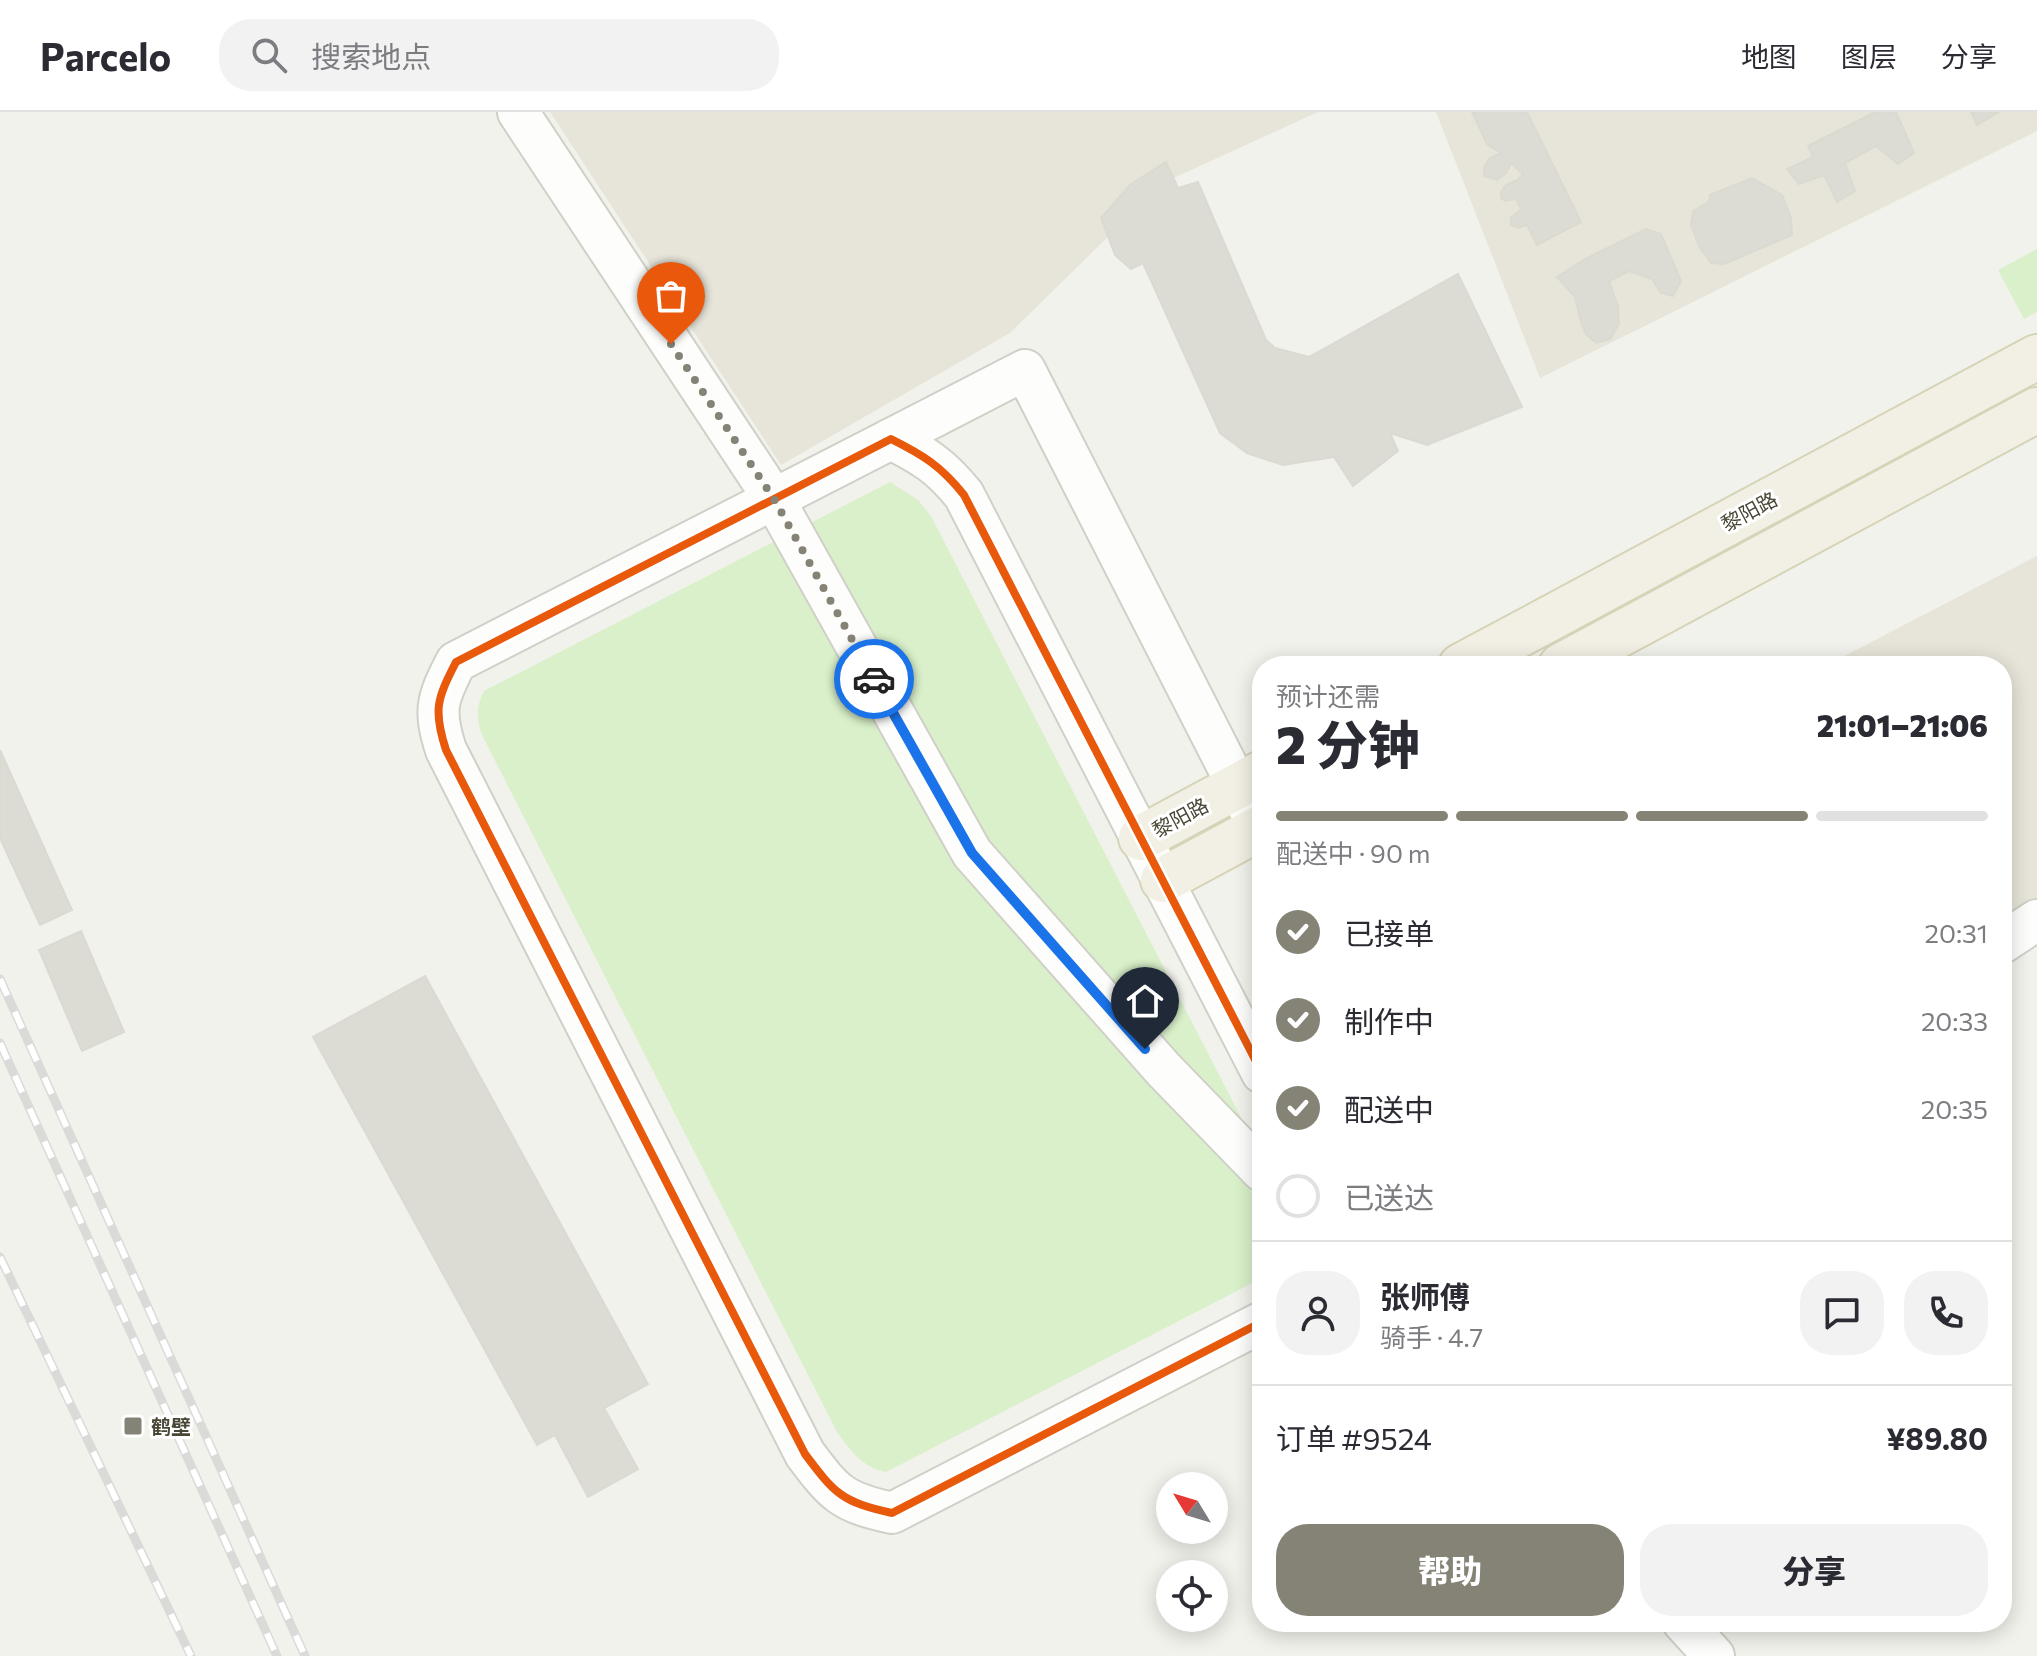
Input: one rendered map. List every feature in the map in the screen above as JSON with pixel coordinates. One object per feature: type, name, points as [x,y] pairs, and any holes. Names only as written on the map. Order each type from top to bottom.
[{"type":"main road","name":"黎阳路","points":[[1480,656],[2037,357]]},
{"type":"main road","points":[[1580,656],[2037,410]]},
{"type":"main road","name":"黎阳路","points":[[1141,838],[1250,780]]},
{"type":"main road","points":[[1163,880],[1252,835]]},
{"type":"street","points":[[518,112],[774,499],[972,853],[1164,1070],[1252,1161]]},
{"type":"street","points":[[1250,780],[1025,370],[456,662],[440,693],[437,723],[446,750],[805,1454],[829,1486],[858,1506],[892,1513],[1252,1327]]},
{"type":"street","points":[[891,439],[929,459],[946,472],[964,495],[1252,1054]]},
{"type":"street","points":[[2012,936],[2037,920]]},
{"type":"street","points":[[1692,1632],[1714,1656]]},
{"type":"shaded area","points":[[550,112],[1318,112],[1163,183],[1010,333],[781,465]]},
{"type":"shaded area","points":[[1436,112],[2037,112],[2037,131],[1540,378]]},
{"type":"shaded area","points":[[2037,556],[2037,935],[2012,951],[2012,656],[1844,656]]},
{"type":"green space","points":[[2037,249],[2037,312],[2024,319],[1998,270]]},
{"type":"green space","points":[[890,482],[918,500],[931,516],[1252,1139],[1252,1283],[886,1472],[864,1463],[838,1434],[482,735],[478,713],[484,691]]},
{"type":"building","points":[[1472,112],[1527,112],[1581,222],[1537,245],[1527,225],[1518,228],[1511,225],[1511,218],[1521,209],[1516,199],[1505,201],[1501,198],[1501,192],[1523,174],[1511,163],[1506,173],[1497,180],[1484,176],[1484,167],[1489,159],[1501,153],[1487,144]]},
{"type":"building","points":[[1875,112],[1896,112],[1914,153],[1898,164],[1876,146],[1845,163],[1855,191],[1837,202],[1824,175],[1799,184],[1787,169],[1813,157],[1808,146]]},
{"type":"building","points":[[1971,112],[1999,112],[1977,125]]},
{"type":"building","points":[[1166,162],[1178,188],[1198,182],[1266,340],[1275,348],[1309,357],[1458,274],[1522,407],[1427,445],[1390,433],[1398,451],[1353,486],[1334,457],[1283,465],[1247,453],[1220,433],[1143,263],[1131,269],[1115,255],[1101,218],[1131,184]]},
{"type":"building","points":[[1752,178],[1782,195],[1791,218],[1792,235],[1724,264],[1711,263],[1699,246],[1691,225],[1693,211],[1709,202],[1710,195]]},
{"type":"building","points":[[1646,229],[1661,234],[1681,281],[1673,296],[1661,293],[1652,279],[1629,271],[1609,281],[1618,307],[1619,324],[1610,339],[1596,343],[1586,334],[1575,297],[1557,277],[1585,259]]},
{"type":"building","points":[[0,750],[72,910],[40,925],[0,838]]},
{"type":"building","points":[[81,931],[124,1032],[82,1051],[39,950]]},
{"type":"building","points":[[425,976],[648,1384],[604,1408],[638,1469],[588,1497],[555,1435],[537,1445],[313,1037]]},
{"type":"railway","points":[[0,979],[305,1656]]},
{"type":"railway","points":[[0,1043],[277,1656]]},
{"type":"railway","points":[[0,1257],[191,1656]]},
{"type":"cycle path","points":[[1252,1054],[964,495],[931,462],[891,439],[456,662],[439,705],[439,725],[446,750],[805,1454],[824,1479],[841,1494],[862,1505],[892,1513],[1252,1327]]},
{"type":"way so far","points":[[671,344],[774,499],[874,679]]},
{"type":"place","name":"鹤壁","points":[[133,1426]]},
{"type":"route","points":[[874,679],[972,853],[1145,1049]]}]
